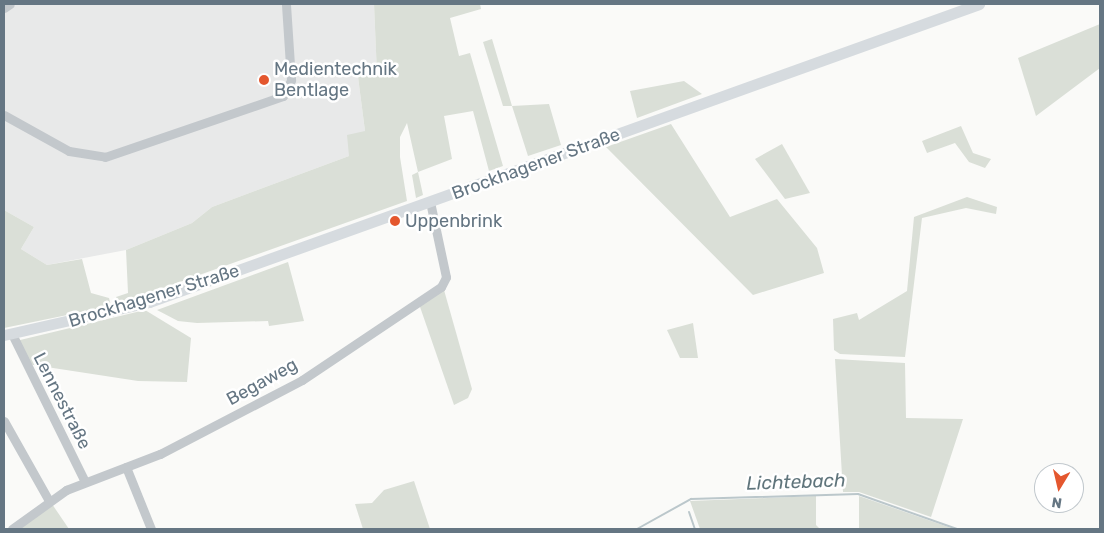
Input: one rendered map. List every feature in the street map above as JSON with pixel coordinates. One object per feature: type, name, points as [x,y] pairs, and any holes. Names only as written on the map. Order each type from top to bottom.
[{"type":"main road","name":"Brockhagener Straße","points":[[8,334],[149,302],[978,4]]},
{"type":"street","points":[[4,8],[10,4]]},
{"type":"street","points":[[4,115],[69,152],[105,158],[283,96],[290,80],[286,4]]},
{"type":"street","name":"Begaweg","points":[[12,529],[49,501],[85,482],[126,467],[302,380],[441,287],[446,277],[430,202]]},
{"type":"street","name":"Lennestraße","points":[[8,334],[85,482]]},
{"type":"street","points":[[4,421],[49,501]]},
{"type":"street","points":[[126,467],[151,529]]},
{"type":"shaded area","points":[[17,4],[374,4],[377,75],[358,77],[365,131],[349,156],[212,207],[192,223],[126,250],[47,265],[21,249],[34,227],[4,210],[4,13]]},
{"type":"shaded area","points":[[374,4],[480,4],[481,9],[450,18],[459,56],[470,53],[503,166],[489,171],[473,111],[444,116],[452,159],[418,172],[407,123],[400,137],[400,157],[407,201],[118,304],[116,297],[128,293],[126,250],[192,223],[212,207],[349,156],[347,135],[365,131],[358,77],[377,75]]},
{"type":"shaded area","points":[[1100,24],[1100,68],[1036,116],[1018,58]]},
{"type":"shaded area","points":[[492,39],[512,106],[503,106],[483,42]]},
{"type":"shaded area","points":[[684,81],[702,94],[637,118],[630,91]]},
{"type":"shaded area","points":[[549,104],[561,145],[528,156],[512,106]]},
{"type":"shaded area","points":[[671,124],[730,217],[777,199],[817,248],[824,273],[753,295],[606,147]]},
{"type":"shaded area","points":[[961,126],[973,153],[991,159],[985,168],[969,162],[955,143],[927,153],[922,141]]},
{"type":"shaded area","points":[[782,144],[810,193],[785,199],[755,159]]},
{"type":"shaded area","points":[[418,172],[423,195],[416,198],[412,175]]},
{"type":"shaded area","points":[[967,197],[997,207],[996,214],[966,208],[922,218],[905,357],[840,354],[834,350],[833,319],[857,313],[859,320],[907,291],[914,217]]},
{"type":"shaded area","points":[[4,210],[34,227],[21,249],[47,265],[82,259],[91,293],[109,298],[111,306],[4,328]]},
{"type":"shaded area","points":[[288,262],[304,321],[269,326],[268,321],[197,323],[178,321],[157,310]]},
{"type":"shaded area","points":[[444,290],[472,389],[468,398],[454,405],[419,304]]},
{"type":"shaded area","points":[[145,310],[191,338],[187,382],[138,381],[27,364],[16,341]]},
{"type":"shaded area","points":[[693,323],[698,358],[680,358],[667,330]]},
{"type":"shaded area","points":[[835,359],[905,363],[906,418],[963,419],[931,517],[859,492],[843,492]]},
{"type":"shaded area","points":[[414,481],[430,529],[363,529],[355,504],[372,503],[384,490]]},
{"type":"shaded area","points":[[816,496],[816,525],[820,529],[700,529],[690,501]]},
{"type":"shaded area","points":[[859,496],[954,529],[859,529]]},
{"type":"shaded area","points":[[52,504],[69,529],[17,529]]},
{"type":"waterway","name":"Lichtebach","points":[[637,529],[691,499],[858,494],[957,529]]},
{"type":"waterway","points":[[689,512],[695,529]]},
{"type":"place","name":"Medientechnik Bentlage","points":[[264,80]]},
{"type":"place","name":"Uppenbrink","points":[[395,221]]}]
